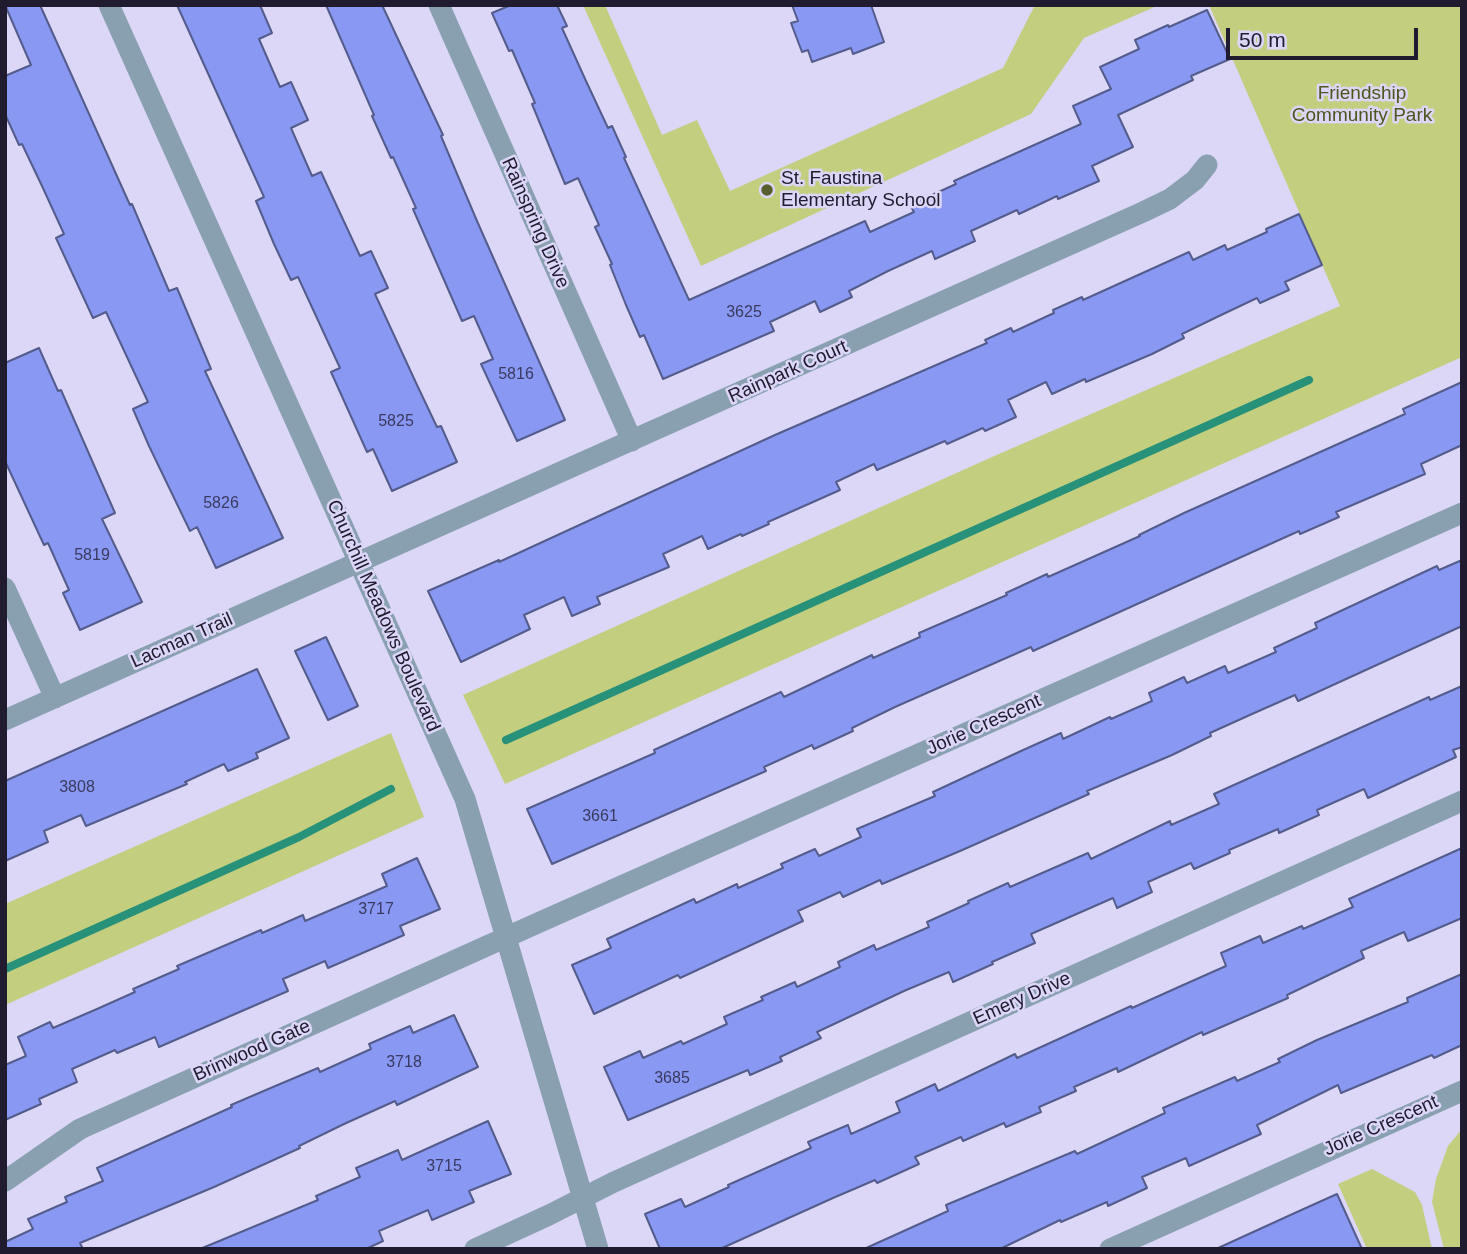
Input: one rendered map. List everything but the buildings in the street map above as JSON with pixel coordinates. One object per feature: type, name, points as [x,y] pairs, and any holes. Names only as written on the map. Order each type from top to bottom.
[{"type":"street","name":"Churchill Meadows Boulevard","points":[[109,5],[465,799],[598,1249]]},
{"type":"street","name":"Rainspring Drive","points":[[439,5],[632,441]]},
{"type":"street","name":"Rainpark Court","points":[[359,562],[1143,212],[1170,199],[1195,180],[1207,165]]},
{"type":"street","name":"Jorie Crescent","points":[[506,937],[1462,513]]},
{"type":"street","name":"Lacman Trail","points":[[5,720],[359,562]]},
{"type":"street","points":[[5,588],[55,698]]},
{"type":"street","name":"Emery Drive","points":[[475,1249],[614,1182],[1462,801]]},
{"type":"street","name":"Brinwood Gate","points":[[5,1181],[80,1129],[506,937]]},
{"type":"street","name":"Jorie Crescent","points":[[1110,1249],[1462,1091]]},
{"type":"green space","points":[[583,5],[605,5],[662,135],[697,120],[730,191],[1003,68],[1035,5],[1159,5],[1084,38],[1031,114],[701,266]]},
{"type":"green space","name":"Friendship Community Park","points":[[1209,5],[1462,5],[1462,357],[505,784],[463,695],[992,457],[1340,306]]},
{"type":"green space","points":[[391,733],[424,817],[5,1005],[5,904]]},
{"type":"green space","points":[[1462,1129],[1462,1249],[1444,1249],[1432,1202],[1436,1179],[1448,1146]]},
{"type":"green space","points":[[1372,1169],[1415,1192],[1422,1205],[1432,1249],[1367,1249],[1338,1184]]},
{"type":"waterway","points":[[506,740],[1309,380]]},
{"type":"waterway","points":[[5,969],[299,837],[391,789]]},
{"type":"place","name":"St. Faustina Elementary School","points":[[767,190]]}]
